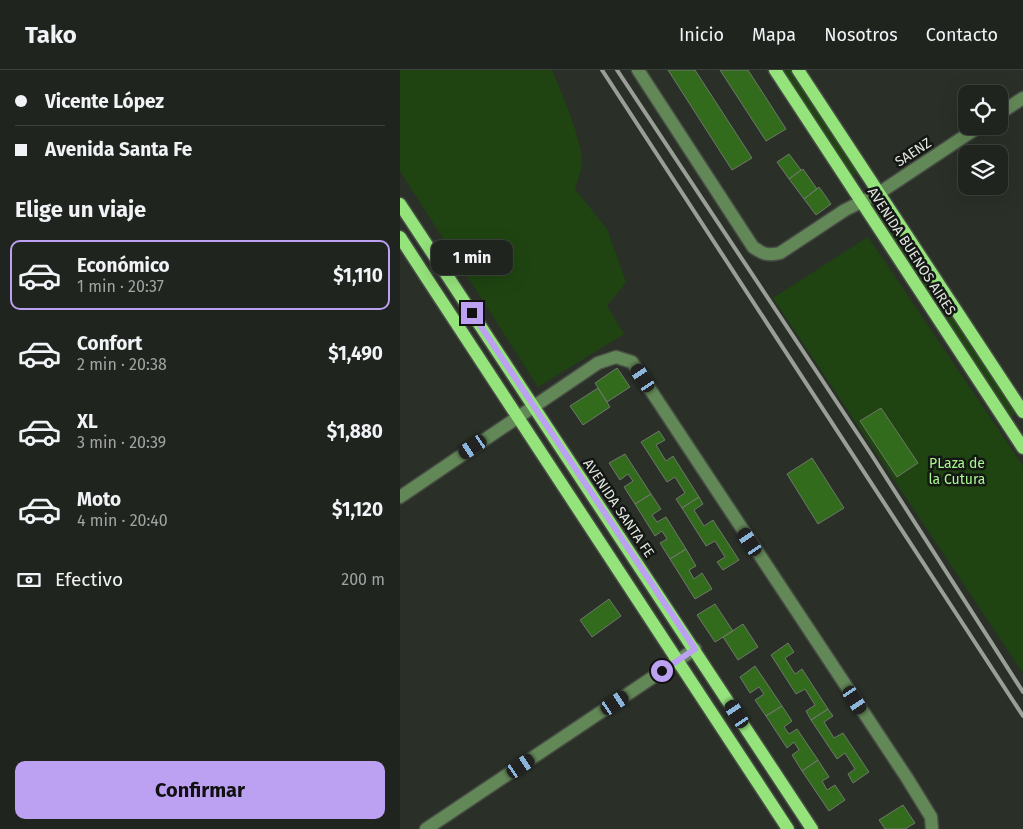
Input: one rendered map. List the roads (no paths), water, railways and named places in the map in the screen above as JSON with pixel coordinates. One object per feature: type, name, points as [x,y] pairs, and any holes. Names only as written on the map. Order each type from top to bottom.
[{"type":"main road","name":"AVENIDA BUENOS AIRES","points":[[775,70],[1021,441]]},
{"type":"main road","name":"AVENIDA BUENOS AIRES","points":[[798,70],[1023,412]]},
{"type":"main road","name":"AVENIDA SANTA FE","points":[[400,204],[812,829]]},
{"type":"main road","points":[[400,237],[516,417],[788,829]]},
{"type":"street","name":"SAENZ","points":[[638,70],[753,247],[762,254],[772,255],[780,253],[845,210],[879,193],[966,135]]},
{"type":"street","points":[[1008,108],[1023,98]]},
{"type":"street","points":[[400,497],[516,417],[598,364],[616,357],[632,362],[907,778],[931,817],[932,829]]},
{"type":"street","points":[[426,829],[695,649]]},
{"type":"railway","points":[[602,70],[1023,716]]},
{"type":"railway","points":[[617,70],[871,454],[1023,692]]},
{"type":"park label","name":"PLaza de la Cutura","points":[[957,472]]}]
